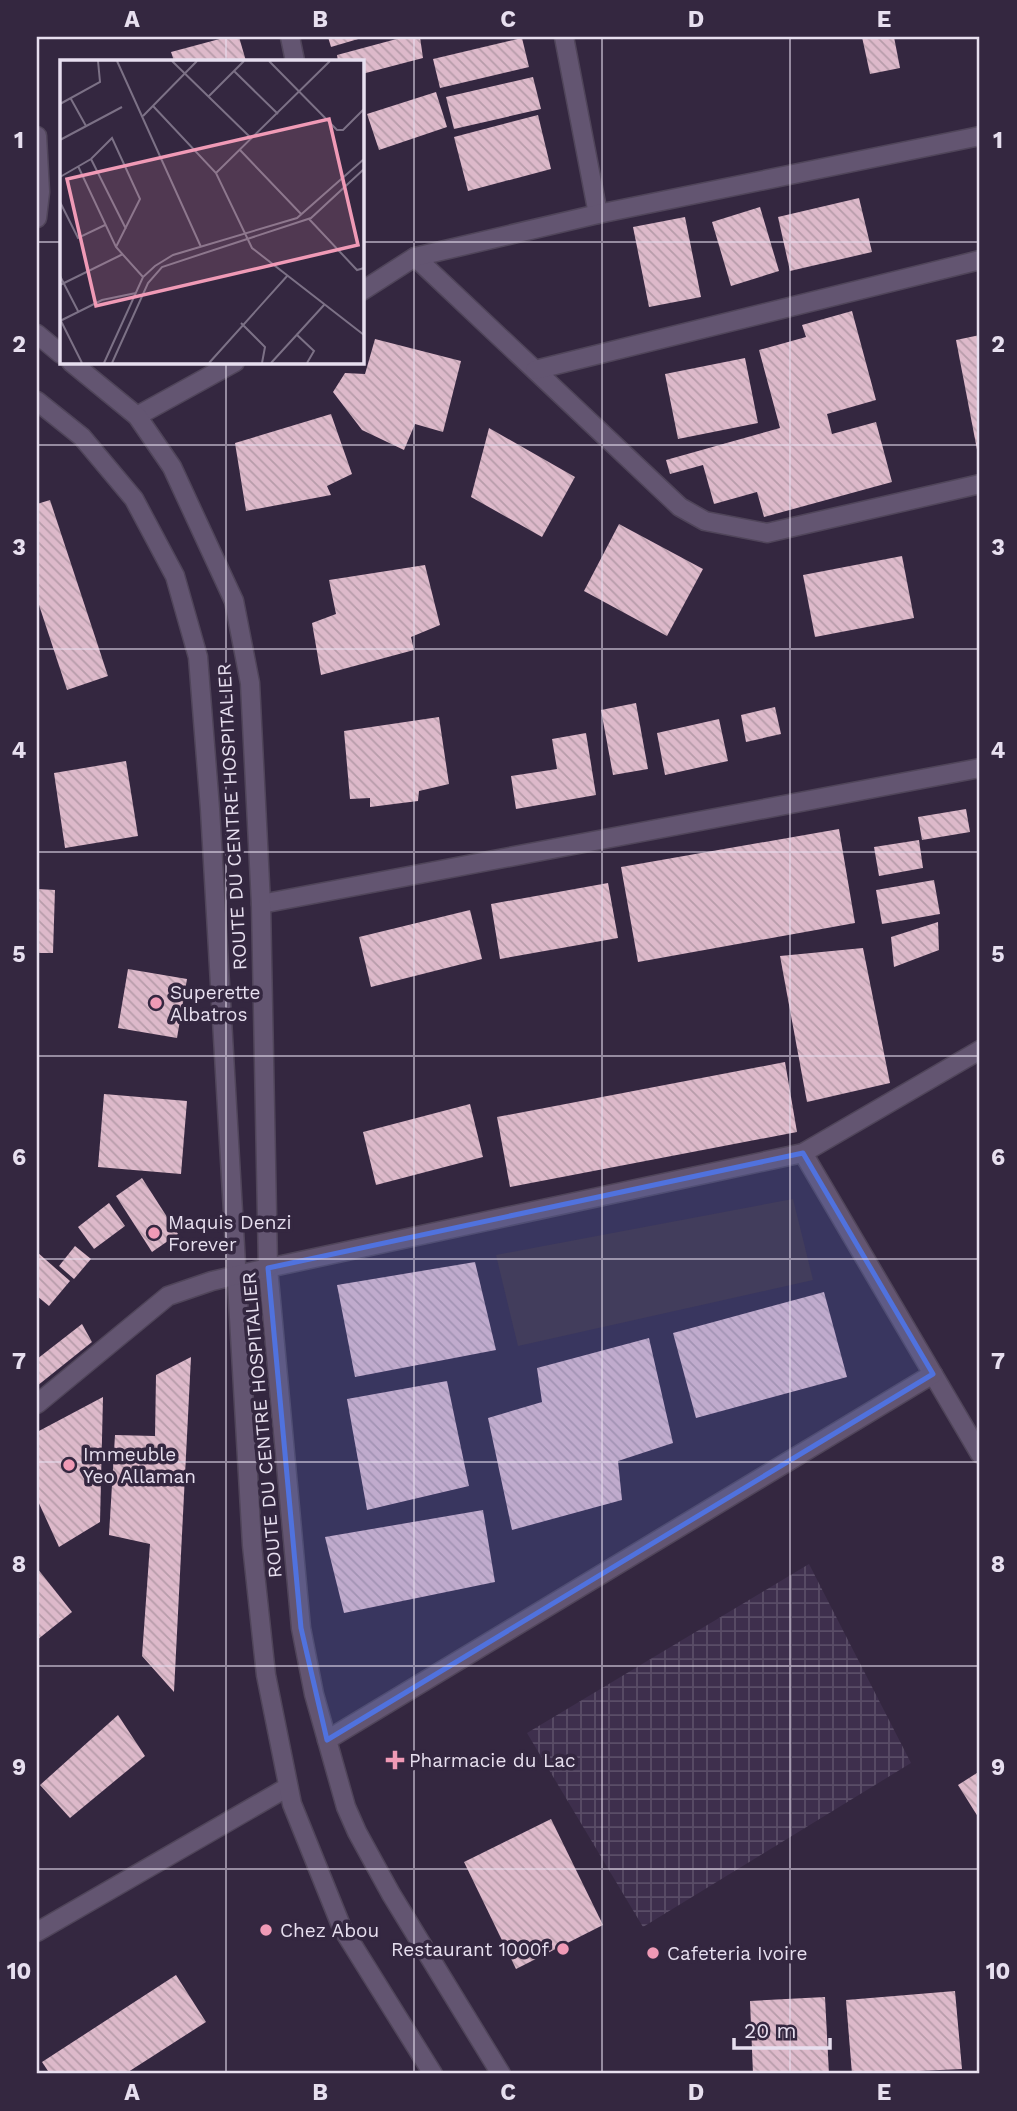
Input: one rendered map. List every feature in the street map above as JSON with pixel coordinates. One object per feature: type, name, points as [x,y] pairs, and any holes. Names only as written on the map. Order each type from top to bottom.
[{"type":"street","points":[[290,37],[295,60]]},
{"type":"street","points":[[564,37],[598,214]]},
{"type":"street","points":[[37,136],[40,192],[37,218]]},
{"type":"street","points":[[364,291],[415,257],[598,214],[980,136]]},
{"type":"street","points":[[415,257],[680,507],[705,521],[737,530],[767,533],[980,484]]},
{"type":"street","points":[[535,370],[980,260]]},
{"type":"street","points":[[37,334],[60,353]]},
{"type":"street","name":"ROUTE DU CENTRE HOSPITALIER","points":[[73,364],[137,416],[172,467],[234,601],[250,683],[261,904],[268,1268],[301,1628],[314,1694],[346,1807],[357,1832],[391,1894],[501,2074]]},
{"type":"street","points":[[137,416],[231,364]]},
{"type":"street","name":"ROUTE DU CENTRE HOSPITALIER","points":[[37,401],[82,437],[134,499],[175,576],[198,657],[211,822],[252,1545],[265,1675],[292,1804],[342,1928],[433,2074]]},
{"type":"street","points":[[261,904],[980,768]]},
{"type":"street","points":[[37,1404],[168,1296],[268,1268],[803,1153],[980,1050]]},
{"type":"street","points":[[803,1153],[980,1454]]},
{"type":"street","points":[[327,1740],[933,1374]]},
{"type":"street","points":[[37,1932],[288,1787]]},
{"type":"highlighted area","points":[[803,1153],[933,1374],[327,1740],[301,1628],[268,1268]]},
{"type":"shaded area","points":[[793,1199],[813,1280],[518,1346],[496,1255]]},
{"type":"shaded area","points":[[809,1564],[911,1763],[643,1927],[527,1733]]},
{"type":"building","points":[[227,37],[239,37],[246,60],[174,60],[171,52]]},
{"type":"building","points":[[328,37],[365,37],[331,47]]},
{"type":"building","points":[[404,37],[420,37],[423,58],[364,73],[364,60],[338,60],[337,55]]},
{"type":"building","points":[[862,37],[894,37],[900,68],[870,74]]},
{"type":"building","points":[[522,38],[529,67],[440,88],[433,59]]},
{"type":"building","points":[[533,77],[541,109],[454,129],[446,97]]},
{"type":"building","points":[[436,92],[447,127],[379,150],[367,114]]},
{"type":"building","points":[[538,115],[551,169],[468,191],[454,137]]},
{"type":"building","points":[[859,198],[872,252],[790,271],[778,217]]},
{"type":"building","points":[[760,207],[779,271],[731,286],[712,222]]},
{"type":"building","points":[[685,217],[701,297],[649,307],[633,227]]},
{"type":"building","points":[[852,311],[876,400],[827,414],[832,434],[876,422],[892,482],[764,517],[757,492],[714,504],[703,465],[670,474],[666,460],[780,428],[759,350],[806,337],[802,325]]},
{"type":"building","points":[[980,335],[980,460],[979,460],[956,340]]},
{"type":"building","points":[[375,339],[461,361],[443,432],[415,424],[404,450],[362,430],[333,392],[345,373],[365,374]]},
{"type":"building","points":[[745,358],[758,423],[678,439],[665,374]]},
{"type":"building","points":[[331,414],[352,474],[327,486],[331,495],[246,511],[235,443]]},
{"type":"building","points":[[489,428],[575,477],[542,537],[471,497]]},
{"type":"building","points":[[50,500],[108,676],[67,690],[37,599],[37,504]]},
{"type":"building","points":[[619,524],[703,569],[667,636],[584,591]]},
{"type":"building","points":[[902,556],[914,618],[815,637],[803,575]]},
{"type":"building","points":[[425,565],[440,625],[411,637],[414,650],[321,675],[312,623],[336,614],[329,580]]},
{"type":"building","points":[[636,703],[648,769],[613,775],[601,710]]},
{"type":"building","points":[[775,707],[781,734],[746,742],[741,715]]},
{"type":"building","points":[[439,717],[449,784],[419,791],[418,801],[370,807],[370,798],[350,799],[344,731]]},
{"type":"building","points":[[719,719],[728,761],[665,775],[657,733]]},
{"type":"building","points":[[586,733],[596,795],[516,809],[511,776],[557,769],[552,739]]},
{"type":"building","points":[[126,761],[138,836],[65,848],[54,773]]},
{"type":"building","points":[[966,809],[970,832],[922,840],[918,817]]},
{"type":"building","points":[[839,829],[855,923],[638,962],[621,867]]},
{"type":"building","points":[[919,840],[923,868],[879,876],[874,847]]},
{"type":"building","points":[[934,880],[940,914],[882,924],[876,890]]},
{"type":"building","points":[[608,883],[618,938],[500,959],[491,904]]},
{"type":"building","points":[[37,889],[55,890],[53,953],[37,953]]},
{"type":"building","points":[[470,910],[482,959],[371,987],[359,937]]},
{"type":"building","points":[[938,922],[939,950],[894,967],[891,937]]},
{"type":"building","points":[[863,948],[890,1083],[807,1102],[780,956]]},
{"type":"building","points":[[128,969],[187,979],[177,1038],[118,1028]]},
{"type":"building","points":[[785,1062],[797,1132],[510,1187],[497,1117]]},
{"type":"building","points":[[104,1094],[187,1101],[181,1174],[98,1167]]},
{"type":"building","points":[[470,1104],[483,1157],[376,1185],[363,1132]]},
{"type":"building","points":[[142,1178],[178,1234],[152,1252],[116,1196]]},
{"type":"building","points":[[109,1203],[125,1226],[94,1249],[78,1227]]},
{"type":"building","points":[[75,1246],[91,1259],[74,1279],[59,1266]]},
{"type":"building","points":[[37,1252],[70,1281],[49,1306],[37,1296]]},
{"type":"building","points":[[475,1262],[496,1350],[355,1377],[337,1285]]},
{"type":"building","points":[[824,1292],[847,1377],[696,1418],[673,1333]]},
{"type":"building","points":[[82,1324],[92,1342],[37,1386],[37,1359]]},
{"type":"building","points":[[649,1338],[673,1443],[618,1461],[622,1500],[512,1530],[488,1418],[542,1402],[537,1368]]},
{"type":"building","points":[[191,1357],[174,1692],[142,1656],[150,1544],[109,1535],[115,1435],[155,1436],[156,1375]]},
{"type":"building","points":[[447,1381],[469,1486],[367,1510],[347,1399]]},
{"type":"building","name":"Immeuble Yeo Allaman","points":[[103,1397],[100,1522],[59,1547],[37,1499],[37,1432]]},
{"type":"building","points":[[483,1510],[495,1582],[344,1613],[325,1537]]},
{"type":"building","points":[[37,1568],[72,1612],[37,1640]]},
{"type":"building","points":[[118,1715],[145,1756],[70,1818],[40,1785]]},
{"type":"building","points":[[980,1771],[980,1820],[958,1785]]},
{"type":"building","points":[[551,1819],[603,1925],[516,1969],[464,1862]]},
{"type":"building","points":[[176,1975],[206,2022],[125,2074],[50,2074],[42,2062]]},
{"type":"building","points":[[955,1991],[962,2069],[852,2074],[846,2000]]},
{"type":"building","points":[[825,1997],[829,2074],[753,2074],[750,2001]]},
{"type":"place","name":"Superette Albatros","points":[[156,1003]]},
{"type":"place","name":"Maquis Denzi Forever","points":[[154,1233]]},
{"type":"place","name":"Immeuble Yeo Allaman","points":[[69,1465]]},
{"type":"place","name":"Pharmacie du Lac","points":[[395,1760]]},
{"type":"place","name":"Chez Abou","points":[[266,1930]]},
{"type":"place","name":"Restaurant 1000f","points":[[563,1949]]},
{"type":"place","name":"Cafeteria Ivoire","points":[[653,1953]]}]
